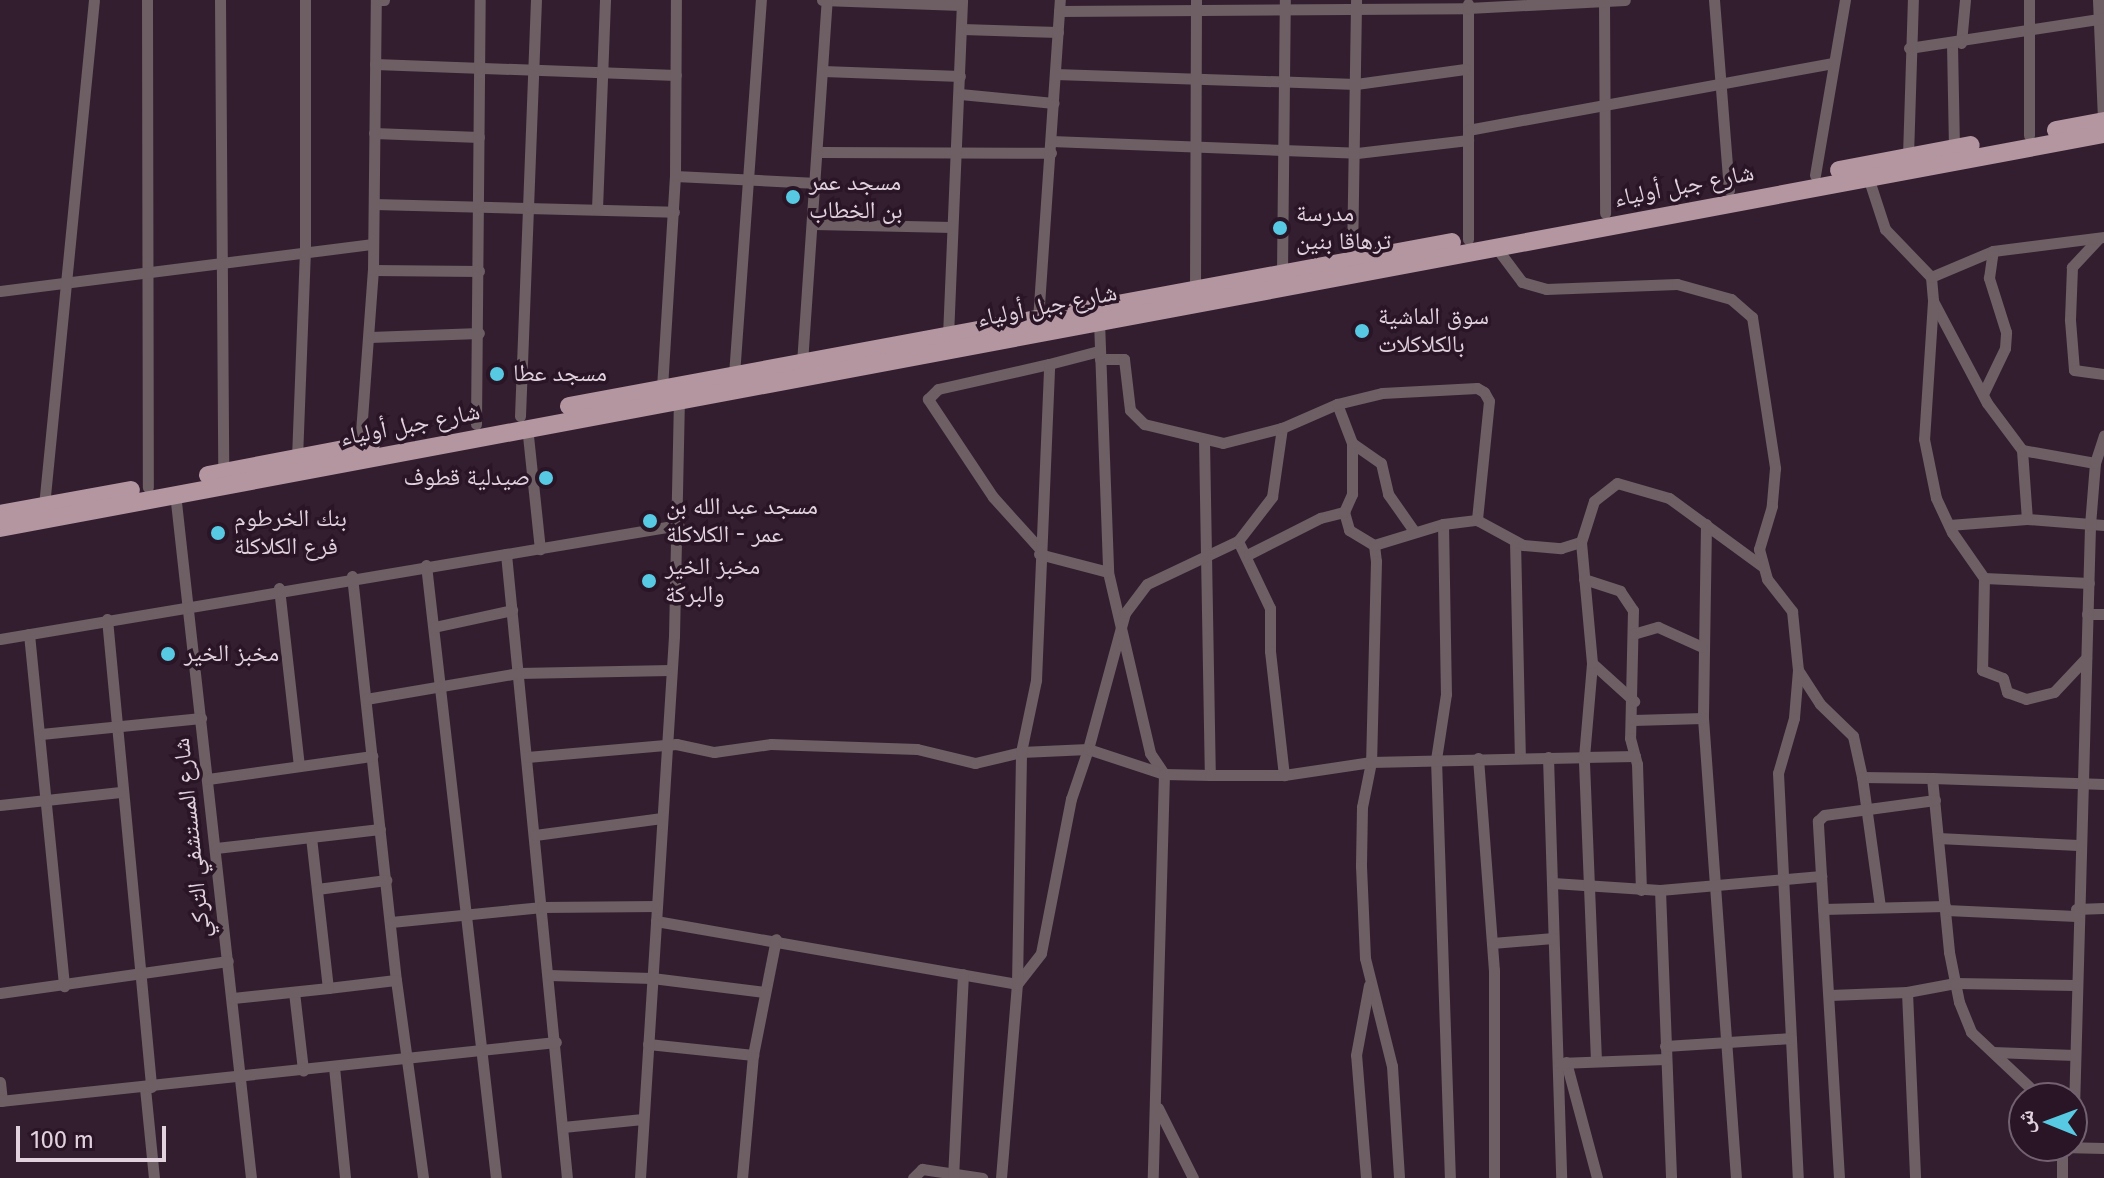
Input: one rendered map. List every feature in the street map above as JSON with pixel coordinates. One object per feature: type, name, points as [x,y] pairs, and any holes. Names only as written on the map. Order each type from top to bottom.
[{"type":"main road","name":"شارع جبل أولياء","points":[[673,391],[734,375],[1282,272],[1908,156],[2104,125]]},
{"type":"main road","name":"شارع جبل أولياء","points":[[0,528],[673,391],[1099,321],[1868,177],[2104,125]]},
{"type":"main road","name":"شارع جبل أولياء","points":[[0,514],[476,424],[523,421]]},
{"type":"street","points":[[44,506],[94,0]]},
{"type":"street","points":[[147,0],[148,487]]},
{"type":"street","points":[[220,0],[223,472]]},
{"type":"street","points":[[297,458],[305,253],[305,0]]},
{"type":"street","points":[[360,446],[373,270],[376,0],[384,0]]},
{"type":"street","points":[[476,424],[480,0]]},
{"type":"street","points":[[536,0],[523,421],[540,549]]},
{"type":"street","points":[[597,209],[605,0]]},
{"type":"street","points":[[640,1178],[678,525],[673,391],[676,0]]},
{"type":"street","points":[[734,375],[751,180],[761,0]]},
{"type":"street","points":[[820,0],[962,3],[948,336]]},
{"type":"street","points":[[802,363],[821,152],[827,0]]},
{"type":"street","points":[[1604,0],[1605,213]]},
{"type":"street","points":[[1038,320],[1060,6],[1625,0]]},
{"type":"street","points":[[1714,0],[1729,190]]},
{"type":"street","points":[[1815,175],[1845,0]]},
{"type":"street","points":[[1908,156],[1909,48],[1913,0]]},
{"type":"street","points":[[1954,149],[1956,43],[1965,0]]},
{"type":"street","points":[[2029,0],[2029,135]]},
{"type":"street","points":[[2098,0],[2104,125]]},
{"type":"street","points":[[1352,259],[1357,153],[1356,3]]},
{"type":"street","points":[[1282,272],[1286,152],[1285,4]]},
{"type":"street","points":[[1468,4],[1465,69],[1468,239]]},
{"type":"street","points":[[1195,289],[1198,150],[1196,6]]},
{"type":"street","points":[[1909,48],[2101,19]]},
{"type":"street","points":[[962,29],[1058,32]]},
{"type":"street","points":[[821,152],[957,152],[1051,147],[1357,153],[1468,135],[1833,63]]},
{"type":"street","points":[[375,64],[676,75]]},
{"type":"street","points":[[1055,74],[1356,84],[1465,69]]},
{"type":"street","points":[[823,71],[960,76]]},
{"type":"street","points":[[960,94],[1054,103]]},
{"type":"street","points":[[374,133],[479,137]]},
{"type":"street","points":[[675,176],[817,183]]},
{"type":"street","points":[[1868,177],[1885,229],[1931,277],[1933,301],[1924,439],[1936,498],[1949,525],[1984,578],[1982,670],[2003,678],[2007,692],[2026,699],[2054,692],[2086,658]]},
{"type":"street","points":[[374,204],[674,212]]},
{"type":"street","points":[[814,224],[952,227]]},
{"type":"street","points":[[1931,277],[1993,251],[2102,237]]},
{"type":"street","points":[[2102,237],[2072,267],[2070,320],[2074,370],[2104,374]]},
{"type":"street","points":[[0,291],[373,244]]},
{"type":"street","points":[[1495,246],[1522,282],[1546,289],[1677,284],[1744,306],[1759,338],[1774,437],[1775,491],[1759,549],[1762,566]]},
{"type":"street","points":[[1983,394],[2002,361],[2005,340],[1989,278],[1993,251]]},
{"type":"street","points":[[373,270],[479,271]]},
{"type":"street","points":[[1933,301],[1983,394],[2022,450],[2027,519]]},
{"type":"street","points":[[1099,321],[1108,572],[1121,642],[1150,753],[1164,774],[1153,1178]]},
{"type":"street","points":[[370,337],[479,333]]},
{"type":"street","points":[[1108,572],[1040,551],[993,497],[928,399],[938,389],[1100,355],[1124,359],[1134,418],[1204,440],[1235,441],[1282,428],[1337,404],[1382,393],[1477,388],[1484,392],[1489,401],[1477,520]]},
{"type":"street","points":[[1001,1178],[1017,984],[1021,752],[1036,680],[1049,364]]},
{"type":"street","points":[[1337,404],[1352,443],[1352,494],[1344,512],[1349,530],[1374,545]]},
{"type":"street","points":[[1017,984],[1041,953],[1071,799],[1121,642],[1125,613],[1147,584],[1238,541],[1272,497],[1282,428]]},
{"type":"street","points":[[2072,1082],[2090,525],[2095,463],[2104,435]]},
{"type":"street","points":[[1204,440],[1210,775]]},
{"type":"street","points":[[1352,443],[1381,463],[1388,494],[1414,531]]},
{"type":"street","points":[[2022,450],[2095,463]]},
{"type":"street","points":[[1596,1061],[1592,888],[1584,757],[1592,663],[1581,542],[1594,501],[1617,483],[1669,498],[1706,524],[1762,566],[1792,611],[1798,670],[1794,718],[1778,773],[1798,1178]]},
{"type":"street","name":"شارع المستشفي التركي","points":[[175,493],[251,1178]]},
{"type":"street","points":[[1249,554],[1320,518],[1344,512]]},
{"type":"street","points":[[1949,525],[2027,519],[2104,525]]},
{"type":"street","points":[[1374,545],[1414,531],[1477,520],[1515,541],[1561,548],[1581,542]]},
{"type":"street","points":[[1443,524],[1446,694],[1436,759],[1450,1178]]},
{"type":"street","points":[[1706,524],[1703,718],[1718,884],[1736,1178]]},
{"type":"street","points":[[0,639],[188,603],[678,525]]},
{"type":"street","points":[[1238,541],[1249,554],[1270,608],[1270,651],[1284,775]]},
{"type":"street","points":[[1515,541],[1520,757]]},
{"type":"street","points":[[1374,545],[1371,762],[1362,837],[1369,983],[1392,1066],[1398,1177]]},
{"type":"street","points":[[506,554],[567,1178]]},
{"type":"street","points":[[426,565],[463,914],[484,1049],[496,1178]]},
{"type":"street","points":[[352,576],[396,980],[423,1178]]},
{"type":"street","points":[[1984,578],[2089,583]]},
{"type":"street","points":[[1584,579],[1620,591],[1630,599],[1641,890]]},
{"type":"street","points":[[279,588],[299,766]]},
{"type":"street","points":[[434,627],[512,610]]},
{"type":"street","points":[[2087,614],[2104,614]]},
{"type":"street","points":[[107,619],[120,792],[140,975],[154,1178]]},
{"type":"street","points":[[1633,634],[1658,627],[1702,647]]},
{"type":"street","points":[[29,634],[64,986]]},
{"type":"street","points":[[1592,663],[1634,701]]},
{"type":"street","points":[[366,699],[518,673],[670,670]]},
{"type":"street","points":[[1798,670],[1820,704],[1853,736],[1862,777],[1880,907]]},
{"type":"street","points":[[41,734],[201,718]]},
{"type":"street","points":[[1633,720],[1703,718]]},
{"type":"street","points":[[527,757],[666,744],[714,752],[771,744],[833,750],[893,747],[975,763],[1021,752],[1088,749],[1164,774],[1284,775],[1371,762],[1635,756]]},
{"type":"street","points":[[208,779],[372,756]]},
{"type":"street","points":[[1548,757],[1553,938],[1562,1062],[1561,1178]]},
{"type":"street","points":[[1478,758],[1492,943],[1494,1178]]},
{"type":"street","points":[[1862,777],[2104,784]]},
{"type":"street","points":[[1932,778],[1955,983],[1971,1032],[2024,1082]]},
{"type":"street","points":[[0,805],[120,792]]},
{"type":"street","points":[[1839,1178],[1819,817],[1935,800]]},
{"type":"street","points":[[535,835],[662,818]]},
{"type":"street","points":[[216,848],[380,829]]},
{"type":"street","points":[[311,837],[328,988]]},
{"type":"street","points":[[1938,838],[2078,845]]},
{"type":"street","points":[[1553,883],[1592,888],[1660,890],[1821,876]]},
{"type":"street","points":[[317,889],[386,880]]},
{"type":"street","points":[[1660,890],[1671,1178]]},
{"type":"street","points":[[391,922],[542,907],[657,906]]},
{"type":"street","points":[[1823,909],[1946,908],[2076,913],[2104,908]]},
{"type":"street","points":[[656,921],[776,939],[1017,984]]},
{"type":"street","points":[[1492,943],[1553,938]]},
{"type":"street","points":[[742,1178],[753,1055],[776,939]]},
{"type":"street","points":[[0,993],[228,961]]},
{"type":"street","points":[[953,1176],[963,974]]},
{"type":"street","points":[[549,975],[652,978],[764,992]]},
{"type":"street","points":[[233,998],[396,980]]},
{"type":"street","points":[[1366,1178],[1356,1055],[1369,983]]},
{"type":"street","points":[[1830,995],[1907,992],[1955,983],[2074,985]]},
{"type":"street","points":[[294,992],[303,1070]]},
{"type":"street","points":[[1907,992],[1915,1178]]},
{"type":"street","points":[[1562,1062],[1665,1052],[1728,1040],[1791,1038]]},
{"type":"street","points":[[0,1082],[1,1101],[241,1078],[556,1042]]},
{"type":"street","points":[[648,1044],[753,1055]]},
{"type":"street","points":[[1993,1052],[2075,1055]]},
{"type":"street","points":[[1562,1062],[1597,1178]]},
{"type":"street","points":[[334,1067],[345,1178]]},
{"type":"street","points":[[1156,1104],[1193,1178]]},
{"type":"street","points":[[563,1127],[643,1119]]},
{"type":"street","points":[[913,1178],[922,1169],[982,1178]]},
{"type":"place","name":"مسجد عمر بن الخطاب","points":[[793,197]]},
{"type":"place","name":"مدرسة ترهاقا بنين","points":[[1280,228]]},
{"type":"place","name":"سوق الماشية بالكلاكلات","points":[[1362,331]]},
{"type":"place","name":"مسجد عطا","points":[[497,374]]},
{"type":"place","name":"صيدلية قطوف","points":[[546,478]]},
{"type":"place","name":"مسجد عبد الله بن عمر - الكلاكلة","points":[[650,521]]},
{"type":"place","name":"بنك الخرطوم فرع الكلاكلة","points":[[218,533]]},
{"type":"place","name":"مخبز الخير والبركة","points":[[649,581]]},
{"type":"place","name":"مخبز الخير","points":[[168,654]]}]
